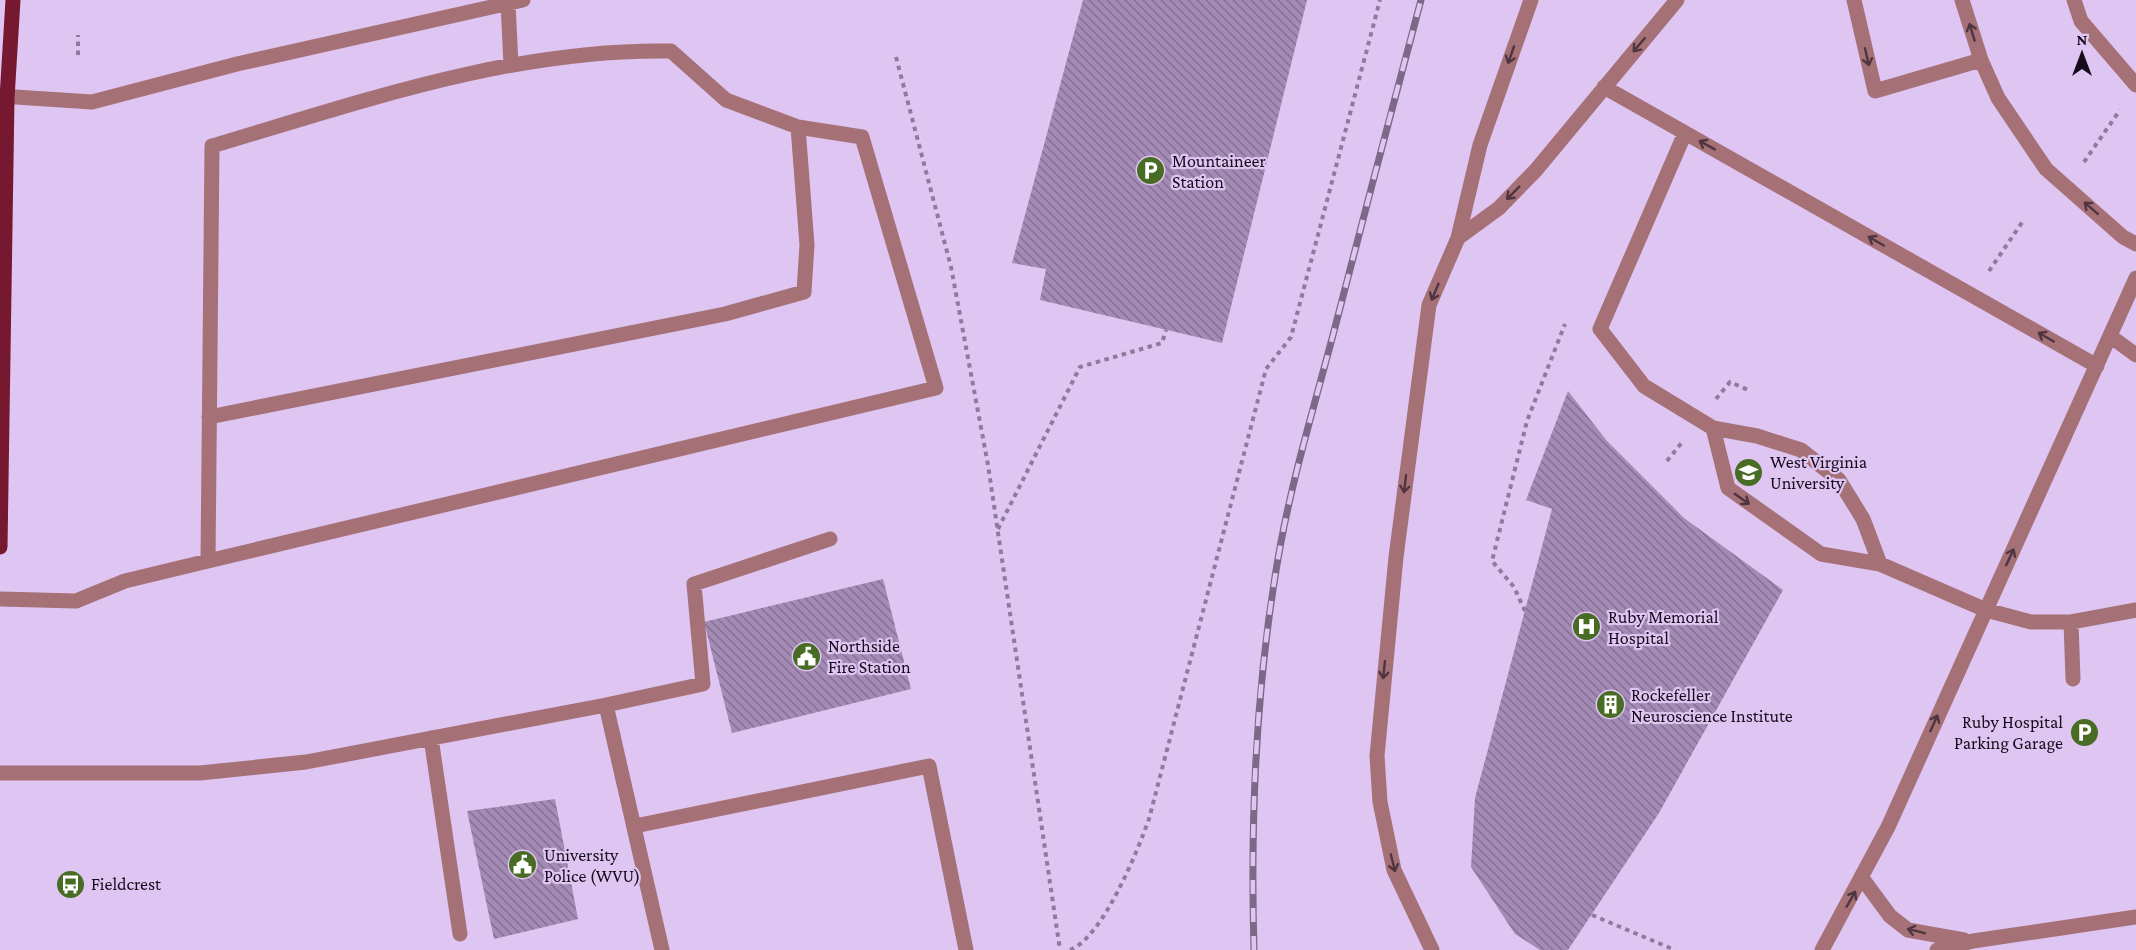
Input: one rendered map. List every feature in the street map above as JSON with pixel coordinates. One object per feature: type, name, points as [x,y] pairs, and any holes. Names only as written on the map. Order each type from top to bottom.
[{"type":"main road","points":[[0,547],[3,97],[13,0]]},
{"type":"street","points":[[1432,950],[1394,870],[1380,802],[1377,756],[1396,558],[1429,305],[1458,238],[1480,145],[1530,0]]},
{"type":"street","points":[[1458,238],[1499,208],[1536,170],[1677,0]]},
{"type":"street","points":[[1854,0],[1875,91],[1980,60]]},
{"type":"street","points":[[1962,0],[1980,60],[1998,98],[2046,169],[2123,237],[2136,244]]},
{"type":"street","points":[[2074,0],[2081,21],[2136,85]]},
{"type":"street","points":[[3,97],[92,102],[237,64],[516,2],[511,65]]},
{"type":"street","points":[[0,599],[76,601],[125,581],[936,388],[862,137],[798,127],[726,100],[671,51],[634,50],[511,65],[349,105],[212,146],[208,561]]},
{"type":"street","points":[[1604,87],[2097,366]]},
{"type":"street","points":[[209,417],[724,314],[804,292],[807,245],[798,127]]},
{"type":"street","points":[[1685,133],[1600,329],[1644,386],[1713,428],[1757,436],[1801,450],[1839,480],[1863,519],[1880,564]]},
{"type":"street","points":[[1822,950],[1862,878],[2136,278]]},
{"type":"street","points":[[2110,336],[2136,355]]},
{"type":"street","points":[[1713,428],[1728,488],[1821,554],[1880,564],[1986,610],[2031,622],[2072,622],[2136,610]]},
{"type":"street","points":[[0,773],[200,773],[306,762],[704,684],[694,584],[830,539]]},
{"type":"street","points":[[2072,622],[2073,679]]},
{"type":"street","points":[[606,705],[636,826],[662,950]]},
{"type":"street","points":[[431,738],[460,933]]},
{"type":"street","points":[[636,826],[929,765],[966,950]]},
{"type":"street","points":[[1862,878],[1890,916],[1908,930],[1973,941]]},
{"type":"street","points":[[1937,950],[1973,941],[2136,916]]},
{"type":"path","points":[[1070,950],[1077,947],[1101,920],[1134,859],[1149,819],[1266,369],[1291,337],[1380,0]]},
{"type":"path","points":[[78,35],[78,55]]},
{"type":"path","points":[[896,57],[951,267],[998,530],[1021,704],[1060,950]]},
{"type":"path","points":[[2084,162],[2120,111]]},
{"type":"path","points":[[1989,271],[2023,222]]},
{"type":"path","points":[[1525,611],[1514,587],[1492,561],[1527,421],[1565,324]]},
{"type":"path","points":[[998,530],[1080,367],[1162,343],[1166,330]]},
{"type":"path","points":[[1592,915],[1675,950]]},
{"type":"building","name":"Mountaineer Station","points":[[1083,0],[1307,0],[1222,343],[1040,300],[1046,269],[1012,263]]},
{"type":"building","name":"Rockefeller Neuroscience Institute","points":[[1568,391],[1607,441],[1684,518],[1783,590],[1659,813],[1568,950],[1540,950],[1515,934],[1471,867],[1475,798],[1552,509],[1526,500]]},
{"type":"building","name":"Northside Fire Station","points":[[883,579],[911,689],[732,733],[704,622]]},
{"type":"building","name":"University Police (WVU)","points":[[555,799],[578,919],[494,939],[467,811]]},
{"type":"railway","points":[[1254,950],[1254,796],[1260,694],[1272,593],[1292,490],[1305,438],[1421,0]]},
{"type":"place","name":"Mountaineer Station","points":[[1151,171]]},
{"type":"place","name":"West Virginia University","points":[[1749,472]]},
{"type":"place","name":"Ruby Memorial Hospital","points":[[1587,627]]},
{"type":"place","name":"Northside Fire Station","points":[[807,656]]},
{"type":"place","name":"Rockefeller Neuroscience Institute","points":[[1610,705]]},
{"type":"place","name":"Ruby Hospital Parking Garage","points":[[2084,732]]},
{"type":"place","name":"University Police (WVU)","points":[[523,865]]},
{"type":"place","name":"Fieldcrest","points":[[70,884]]}]
